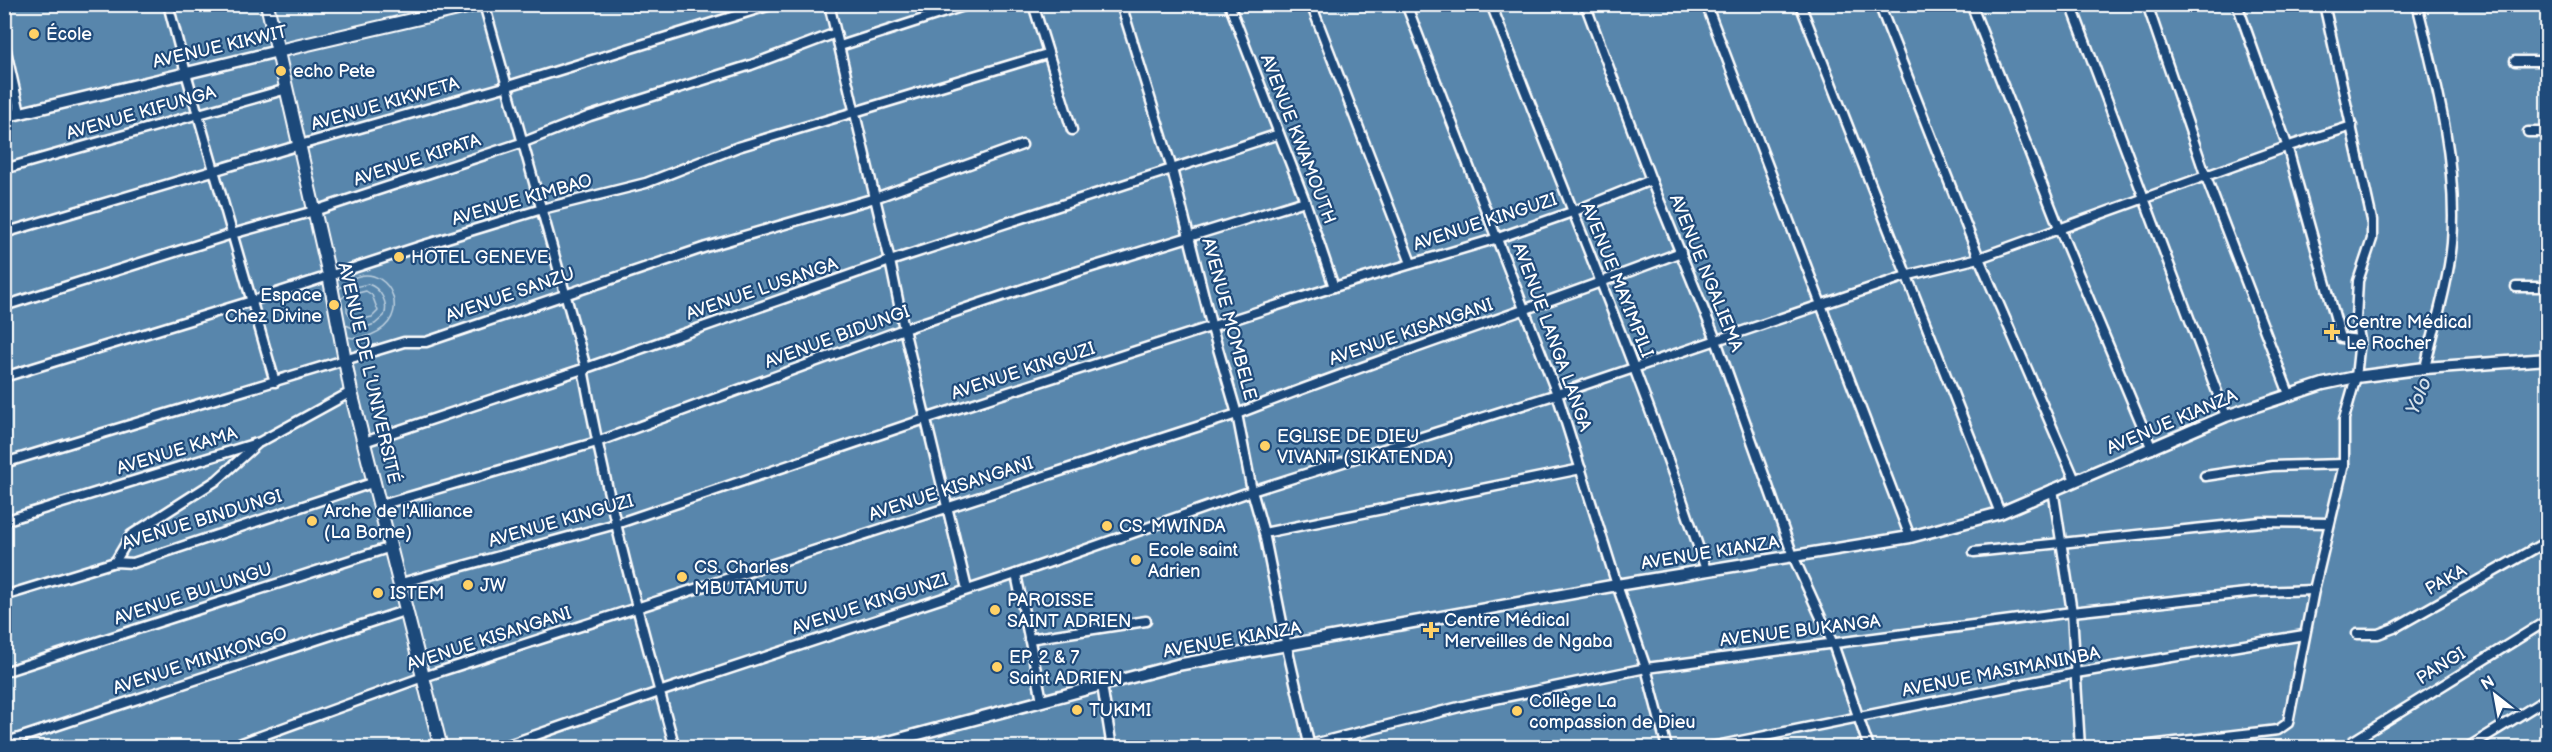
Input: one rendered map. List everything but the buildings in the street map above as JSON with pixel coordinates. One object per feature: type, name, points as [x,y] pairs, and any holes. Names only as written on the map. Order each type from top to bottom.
[{"type":"main road","name":"AVENUE DE L’UNIVERSITÉ","points":[[267,4],[329,275],[351,392],[441,747]]},
{"type":"main road","name":"AVENUE KIKWIT","points":[[278,51],[482,4]]},
{"type":"street","points":[[168,4],[275,382]]},
{"type":"street","points":[[482,4],[508,86],[586,368],[584,374],[597,442],[616,524],[675,747]]},
{"type":"street","name":"AVENUE KIKWETA","points":[[4,233],[508,86],[774,4]]},
{"type":"street","points":[[830,4],[925,419],[967,589]]},
{"type":"street","points":[[840,46],[970,4]]},
{"type":"street","points":[[1033,4],[1072,130]]},
{"type":"street","name":"AVENUE MOMBELE","points":[[1121,4],[1172,169],[1212,328],[1237,414],[1252,491],[1264,533],[1310,746]]},
{"type":"street","name":"AVENUE KWAMOUTH","points":[[1229,4],[1305,201],[1334,287]]},
{"type":"street","points":[[1311,4],[1411,263]]},
{"type":"street","name":"AVENUE LANGA LANGA","points":[[1406,4],[1557,394],[1617,585],[1646,668],[1667,747]]},
{"type":"street","name":"AVENUE MAYIMPILI","points":[[1491,4],[1674,471],[1707,570]]},
{"type":"street","name":"AVENUE NGALIEMA","points":[[1585,4],[1651,180],[1716,340],[1793,556],[1833,644],[1869,747]]},
{"type":"street","points":[[1706,4],[1823,303],[1910,537]]},
{"type":"street","points":[[1800,4],[1909,276],[2000,513]]},
{"type":"street","points":[[1879,4],[1979,258],[2075,480]]},
{"type":"street","points":[[1971,4],[2060,230],[2152,449]]},
{"type":"street","points":[[2071,4],[2226,416]]},
{"type":"street","points":[[2147,4],[2206,177],[2289,394]]},
{"type":"street","points":[[2237,4],[2286,147],[2341,338],[2360,340]]},
{"type":"street","points":[[2124,747],[2278,730],[2288,723],[2304,635],[2343,464],[2344,419],[2356,377],[2360,340],[2356,318],[2358,281],[2372,238],[2372,220],[2324,4]]},
{"type":"street","points":[[2417,4],[2439,98],[2447,154],[2453,227],[2447,275],[2425,368]]},
{"type":"street","name":"AVENUE KIPATA","points":[[4,306],[232,234],[314,211],[524,142],[590,116],[762,62],[836,33]]},
{"type":"street","points":[[5,46],[20,113]]},
{"type":"street","name":"AVENUE KIKWIT","points":[[4,117],[278,51]]},
{"type":"street","name":"AVENUE KIMBAO","points":[[4,377],[542,209],[646,183],[738,147],[1047,54]]},
{"type":"street","points":[[2515,61],[2547,61]]},
{"type":"street","name":"AVENUE KIFUNGA","points":[[4,169],[287,89]]},
{"type":"street","name":"AVENUE KINGUNZI","points":[[499,747],[1016,574],[1252,491],[1557,394],[1823,303],[1909,276],[1979,258],[2286,147],[2352,126]]},
{"type":"street","points":[[2528,132],[2547,132]]},
{"type":"street","name":"AVENUE LUSANGA","points":[[364,442],[586,368],[890,261],[1279,134]]},
{"type":"street","name":"AVENUE SANZU","points":[[4,463],[345,362],[405,342],[426,342],[706,247],[875,198],[1022,145]]},
{"type":"street","name":"AVENUE KINGUZI","points":[[401,583],[616,524],[925,419],[1334,287],[1498,238],[1572,212],[1651,180]]},
{"type":"street","name":"AVENUE BIDUNGI","points":[[381,505],[597,442],[904,329],[1050,280],[1305,201]]},
{"type":"street","name":"AVENUE KISANGANI","points":[[228,747],[423,677],[1237,414],[1308,386],[1601,283],[1681,252]]},
{"type":"street","points":[[2516,287],[2547,287]]},
{"type":"street","name":"AVENUE KIANZA","points":[[866,747],[1176,665],[1287,647],[1617,585],[1910,537],[2000,513],[2226,416],[2289,394],[2356,377],[2425,368],[2547,359]]},
{"type":"street","name":"AVENUE KAMA","points":[[4,521],[260,442],[351,392]]},
{"type":"street","points":[[115,562],[131,535],[217,480],[260,442]]},
{"type":"street","points":[[2205,476],[2272,465],[2343,464]]},
{"type":"street","points":[[1264,533],[1581,469]]},
{"type":"street","name":"AVENUE BINDUNGI","points":[[4,596],[115,562],[133,563],[375,482]]},
{"type":"street","points":[[2053,489],[2072,612],[2080,747]]},
{"type":"street","points":[[1974,552],[2261,522],[2329,523]]},
{"type":"street","name":"PAKA","points":[[2357,634],[2378,634],[2394,628],[2547,542]]},
{"type":"street","name":"AVENUE BULUNGU","points":[[4,672],[391,547]]},
{"type":"street","points":[[1016,574],[1042,700]]},
{"type":"street","name":"AVENUE BUKANGA","points":[[1298,747],[1310,746],[1471,704],[1646,668],[2072,612],[2255,592],[2314,590]]},
{"type":"street","name":"AVENUE MINIKONGO","points":[[4,743],[407,610]]},
{"type":"street","name":"PANGI","points":[[2352,741],[2547,620]]},
{"type":"street","points":[[1029,639],[1146,621]]},
{"type":"street","name":"AVENUE MASIMANINBA","points":[[1706,747],[2076,673],[2304,635]]},
{"type":"street","points":[[1102,685],[1112,747]]},
{"type":"street","points":[[2467,747],[2547,698]]},
{"type":"water","name":"Yolo","points":[[5,5],[2547,5],[2547,747],[5,747]]},
{"type":"place","name":"École","points":[[34,34]]},
{"type":"place","name":"echo Pete","points":[[281,71]]},
{"type":"place","name":"HOTEL GENEVE","points":[[399,257]]},
{"type":"place","name":"Espace Chez Divine","points":[[334,305]]},
{"type":"place","name":"Centre Médical Le Rocher","points":[[2332,332]]},
{"type":"place","name":"EGLISE DE DIEU VIVANT (SIKATENDA)","points":[[1265,446]]},
{"type":"place","name":"Arche de l'Alliance (La Borne)","points":[[312,521]]},
{"type":"place","name":"CS. MWINDA","points":[[1107,526]]},
{"type":"place","name":"Ecole saint Adrien","points":[[1136,560]]},
{"type":"place","name":"CS. Charles MBUTAMUTU","points":[[682,577]]},
{"type":"place","name":"JW","points":[[468,585]]},
{"type":"place","name":"ISTEM","points":[[378,593]]},
{"type":"place","name":"PAROISSE SAINT ADRIEN","points":[[995,610]]},
{"type":"place","name":"Centre Médical Merveilles de Ngaba","points":[[1431,630]]},
{"type":"place","name":"EP. 2 & 7 Saint ADRIEN","points":[[997,667]]},
{"type":"place","name":"TUKIMI","points":[[1077,710]]},
{"type":"place","name":"Collège La compassion de Dieu","points":[[1517,711]]}]
